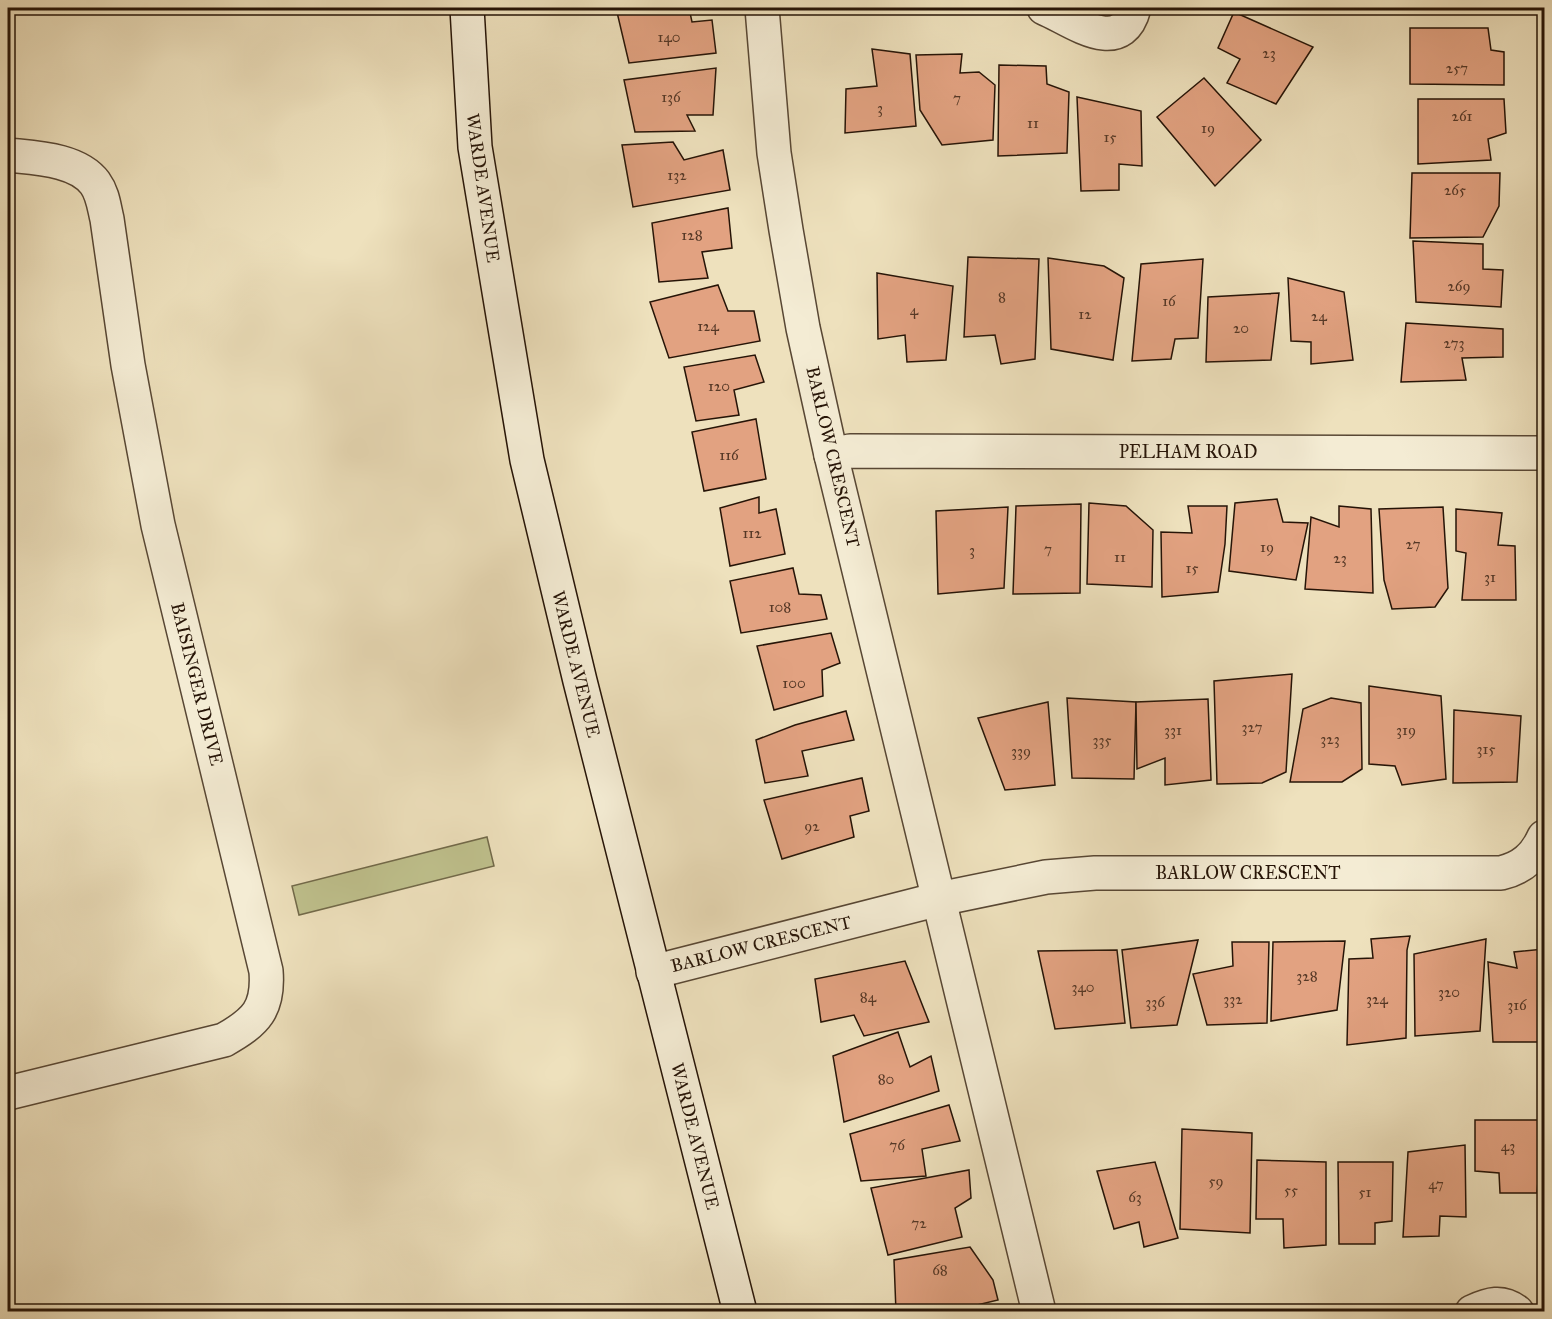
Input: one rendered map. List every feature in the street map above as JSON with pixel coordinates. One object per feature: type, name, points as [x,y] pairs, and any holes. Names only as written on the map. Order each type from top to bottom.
[{"type":"street","name":"WARDE AVENUE","points":[[467,8],[475,147],[527,460],[653,972],[740,1311]]},
{"type":"street","name":"BARLOW CRESCENT","points":[[762,8],[774,153],[803,328],[831,455],[1039,1311]]},
{"type":"street","points":[[1044,8],[1087,30],[1106,34],[1119,30],[1125,25],[1134,8]]},
{"type":"street","name":"BAISINGER DRIVE","points":[[8,155],[39,159],[75,168],[95,183],[102,197],[128,365],[158,525],[266,970],[267,988],[263,1005],[253,1021],[224,1040],[8,1093]]},
{"type":"street","name":"PELHAM ROAD","points":[[831,455],[850,451],[1545,453]]},
{"type":"street","name":"BARLOW CRESCENT","points":[[653,972],[939,899],[1035,879],[1095,873],[1501,873],[1512,871],[1533,856],[1545,837]]},
{"type":"street","points":[[1472,1311],[1486,1305],[1502,1304],[1517,1311]]},
{"type":"green space","points":[[487,837],[494,866],[299,915],[292,886]]},
{"type":"building","points":[[616,8],[689,8],[692,22],[712,20],[716,53],[629,63]]},
{"type":"building","points":[[1405,8],[1501,8],[1501,10],[1405,13]]},
{"type":"building","points":[[1234,12],[1313,47],[1276,104],[1227,83],[1240,59],[1218,48]]},
{"type":"building","points":[[1410,28],[1488,28],[1491,50],[1504,52],[1504,85],[1410,84]]},
{"type":"building","points":[[872,49],[910,54],[916,126],[845,133],[846,89],[877,86]]},
{"type":"building","points":[[962,54],[960,73],[979,72],[995,85],[993,140],[942,145],[920,110],[916,55]]},
{"type":"building","points":[[999,65],[1046,66],[1047,84],[1069,92],[1067,153],[998,156]]},
{"type":"building","points":[[716,68],[713,115],[687,115],[695,131],[635,132],[624,80]]},
{"type":"building","points":[[1204,78],[1261,140],[1215,186],[1157,117]]},
{"type":"building","points":[[1077,97],[1141,111],[1142,166],[1119,164],[1119,190],[1081,191]]},
{"type":"building","points":[[1418,99],[1504,99],[1506,133],[1488,139],[1491,160],[1418,164]]},
{"type":"building","points":[[673,142],[684,160],[723,150],[730,190],[633,207],[622,145]]},
{"type":"building","points":[[1412,173],[1500,173],[1499,206],[1483,237],[1410,238]]},
{"type":"building","points":[[728,208],[732,248],[702,252],[708,278],[659,282],[652,223]]},
{"type":"building","points":[[1413,241],[1483,244],[1483,269],[1503,270],[1501,307],[1416,302]]},
{"type":"building","points":[[968,257],[1039,259],[1035,359],[1001,364],[995,335],[964,337]]},
{"type":"building","points":[[1048,258],[1104,266],[1124,278],[1113,360],[1051,349]]},
{"type":"building","points":[[1203,259],[1198,338],[1175,339],[1171,359],[1132,361],[1141,264]]},
{"type":"building","points":[[877,273],[953,286],[946,360],[907,362],[905,335],[878,339]]},
{"type":"building","points":[[1288,278],[1344,292],[1353,360],[1311,364],[1311,342],[1291,341]]},
{"type":"building","points":[[718,285],[728,311],[754,311],[760,341],[669,358],[650,302]]},
{"type":"building","points":[[1279,293],[1271,360],[1206,362],[1208,297]]},
{"type":"building","points":[[1406,323],[1503,329],[1503,357],[1462,358],[1466,380],[1401,382]]},
{"type":"building","points":[[755,355],[764,382],[734,390],[739,415],[696,421],[684,367]]},
{"type":"building","points":[[756,419],[766,479],[704,491],[692,432]]},
{"type":"building","points":[[759,497],[759,513],[776,509],[785,554],[730,566],[720,508]]},
{"type":"building","points":[[1277,499],[1283,522],[1308,523],[1296,580],[1229,571],[1235,503]]},
{"type":"building","points":[[1089,503],[1126,506],[1153,530],[1152,587],[1087,584]]},
{"type":"building","points":[[1081,504],[1080,593],[1013,594],[1016,506]]},
{"type":"building","points":[[1188,506],[1227,506],[1225,544],[1218,592],[1162,597],[1161,532],[1192,533]]},
{"type":"building","points":[[1339,506],[1371,509],[1373,593],[1305,589],[1311,517],[1339,527]]},
{"type":"building","points":[[1008,507],[1004,588],[938,594],[936,511]]},
{"type":"building","points":[[1443,507],[1448,588],[1435,607],[1392,609],[1384,580],[1379,509]]},
{"type":"building","points":[[1456,509],[1502,513],[1498,545],[1515,546],[1516,600],[1462,600],[1466,553],[1456,551]]},
{"type":"building","points":[[793,568],[799,594],[821,595],[827,619],[741,633],[730,581]]},
{"type":"building","points":[[831,633],[840,663],[822,670],[823,696],[774,710],[757,646]]},
{"type":"building","points":[[1292,674],[1286,772],[1262,783],[1217,784],[1214,681]]},
{"type":"building","points":[[1369,686],[1441,696],[1446,779],[1402,785],[1395,766],[1369,764]]},
{"type":"building","points":[[1067,698],[1136,702],[1134,779],[1072,778]]},
{"type":"building","points":[[1331,698],[1361,703],[1362,769],[1342,782],[1290,782],[1303,709]]},
{"type":"building","points":[[1208,699],[1211,780],[1165,785],[1165,758],[1137,769],[1136,702]]},
{"type":"building","points":[[1048,702],[1055,785],[1005,790],[978,718]]},
{"type":"building","points":[[1454,710],[1521,716],[1517,782],[1453,783]]},
{"type":"building","points":[[846,711],[854,740],[802,751],[808,776],[765,783],[756,740],[795,725]]},
{"type":"building","points":[[862,778],[869,811],[850,816],[854,837],[782,859],[764,800]]},
{"type":"building","points":[[1410,936],[1407,950],[1406,1038],[1347,1045],[1349,959],[1373,958],[1371,939]]},
{"type":"building","points":[[1486,939],[1480,1031],[1415,1036],[1414,954]]},
{"type":"building","points":[[1198,940],[1177,1025],[1131,1028],[1122,950]]},
{"type":"building","points":[[1345,941],[1337,1010],[1271,1021],[1273,942]]},
{"type":"building","points":[[1232,942],[1269,942],[1267,1023],[1207,1025],[1193,974],[1233,966]]},
{"type":"building","points":[[1544,949],[1544,1042],[1493,1042],[1488,962],[1517,968],[1514,952]]},
{"type":"building","points":[[1117,950],[1125,1023],[1055,1029],[1038,951]]},
{"type":"building","points":[[905,961],[929,1022],[864,1036],[854,1015],[821,1022],[815,979]]},
{"type":"building","points":[[898,1032],[910,1067],[931,1056],[939,1091],[844,1122],[833,1056]]},
{"type":"building","points":[[949,1105],[960,1141],[922,1149],[926,1176],[861,1181],[850,1134]]},
{"type":"building","points":[[1475,1120],[1543,1120],[1537,1193],[1500,1193],[1499,1173],[1475,1171]]},
{"type":"building","points":[[1182,1129],[1252,1133],[1250,1233],[1180,1229]]},
{"type":"building","points":[[1465,1145],[1466,1217],[1440,1216],[1439,1236],[1403,1237],[1408,1152]]},
{"type":"building","points":[[1257,1160],[1326,1162],[1326,1245],[1284,1248],[1283,1219],[1256,1219]]},
{"type":"building","points":[[1155,1162],[1178,1238],[1144,1247],[1139,1222],[1114,1229],[1097,1171]]},
{"type":"building","points":[[1338,1162],[1393,1162],[1392,1221],[1375,1223],[1375,1244],[1339,1244]]},
{"type":"building","points":[[969,1170],[971,1198],[955,1208],[962,1237],[888,1255],[871,1188]]},
{"type":"building","points":[[970,1247],[993,1280],[998,1300],[948,1312],[896,1312],[894,1260]]}]
